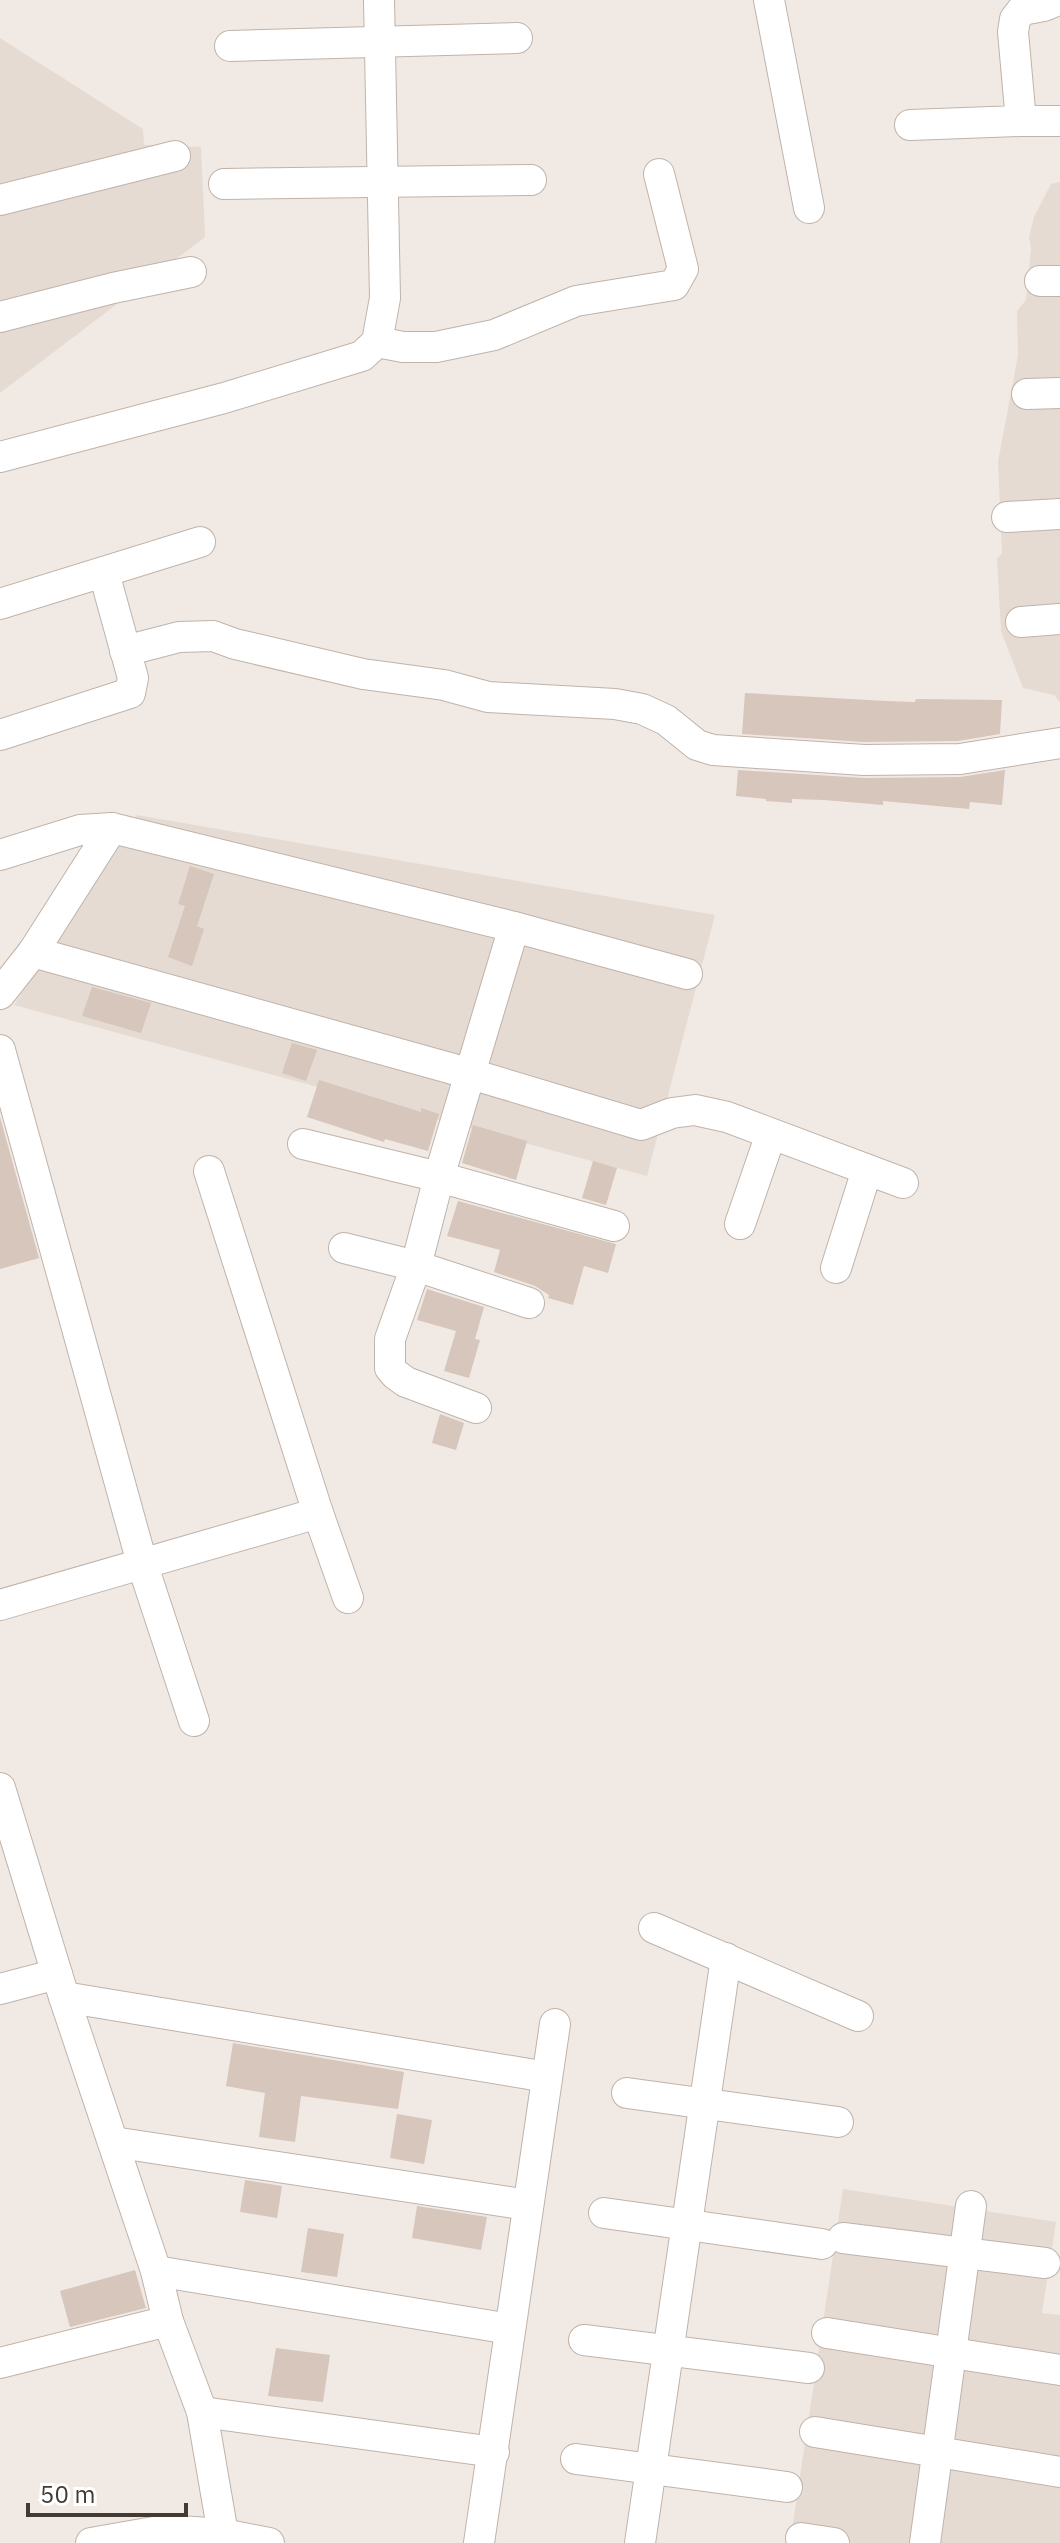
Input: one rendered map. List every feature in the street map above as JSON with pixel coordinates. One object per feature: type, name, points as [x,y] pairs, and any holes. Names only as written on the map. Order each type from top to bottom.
[{"type":"street","points":[[0,457],[224,398],[347,361],[362,356],[377,342],[385,298],[379,0]]},
{"type":"street","points":[[769,0],[809,208]]},
{"type":"street","points":[[1021,121],[1013,32],[1015,19],[1022,10],[1058,0]]},
{"type":"street","points":[[230,46],[517,38]]},
{"type":"street","points":[[910,125],[1060,121]]},
{"type":"street","points":[[0,200],[175,156]]},
{"type":"street","points":[[377,342],[403,347],[436,347],[494,335],[576,301],[674,285],[683,269],[659,174]]},
{"type":"street","points":[[224,184],[531,180]]},
{"type":"street","points":[[0,317],[191,272]]},
{"type":"street","points":[[1027,394],[1060,393]]},
{"type":"street","points":[[1007,517],[1060,514]]},
{"type":"street","points":[[0,604],[200,542]]},
{"type":"street","points":[[0,735],[130,693],[133,678],[104,573]]},
{"type":"street","points":[[1021,622],[1060,619]]},
{"type":"street","points":[[125,651],[179,637],[213,636],[363,674],[444,685],[488,697],[615,704],[642,709],[666,720],[697,745],[713,750],[864,760],[960,759],[1060,743]]},
{"type":"street","points":[[0,855],[80,830],[112,828],[514,927],[687,974]]},
{"type":"street","points":[[0,994],[33,952],[112,828]]},
{"type":"street","points":[[476,1408],[406,1382],[390,1368],[390,1339],[416,1266],[439,1177],[514,927]]},
{"type":"street","points":[[33,952],[471,1074],[641,1125],[672,1113],[695,1110],[727,1117],[903,1183]]},
{"type":"street","points":[[0,1050],[142,1563],[194,1721]]},
{"type":"street","points":[[740,1224],[771,1134]]},
{"type":"street","points":[[303,1144],[439,1177],[614,1226]]},
{"type":"street","points":[[836,1268],[867,1170]]},
{"type":"street","points":[[209,1171],[348,1598]]},
{"type":"street","points":[[344,1248],[416,1266],[529,1303]]},
{"type":"street","points":[[0,1605],[318,1513]]},
{"type":"street","points":[[0,1788],[61,1985],[156,2271],[168,2321],[202,2412],[223,2534]]},
{"type":"street","points":[[654,1928],[858,2016]]},
{"type":"street","points":[[640,2543],[726,1958]]},
{"type":"street","points":[[0,1989],[61,1985],[547,2077]]},
{"type":"street","points":[[479,2543],[555,2024]]},
{"type":"street","points":[[627,2093],[838,2122]]},
{"type":"street","points":[[113,2142],[528,2205]]},
{"type":"street","points":[[925,2543],[971,2206]]},
{"type":"street","points":[[604,2213],[687,2225],[1045,2263]]},
{"type":"street","points":[[156,2271],[510,2329]]},
{"type":"street","points":[[0,2363],[168,2321]]},
{"type":"street","points":[[827,2333],[1060,2370]]},
{"type":"street","points":[[584,2340],[809,2368]]},
{"type":"street","points":[[202,2412],[494,2452]]},
{"type":"street","points":[[815,2432],[1060,2472]]},
{"type":"street","points":[[576,2459],[787,2487]]},
{"type":"street","points":[[91,2543],[165,2530],[223,2534],[269,2543]]},
{"type":"street","points":[[801,2538],[834,2543]]},
{"type":"shaded area","points":[[0,38],[143,129],[144,145],[201,147],[205,237],[0,393]]},
{"type":"shaded area","points":[[1060,182],[1060,702],[1054,695],[1023,688],[1001,631],[997,559],[1002,553],[998,462],[1018,355],[1017,311],[1026,300],[1031,248],[1029,237],[1034,217],[1051,184]]},
{"type":"shaded area","points":[[137,815],[715,915],[647,1176],[14,1005]]},
{"type":"shaded area","points":[[843,2189],[1056,2222],[1042,2313],[1060,2315],[1060,2543],[790,2543]]},
{"type":"building","points":[[745,693],[915,702],[916,699],[1002,700],[1000,734],[958,741],[864,742],[742,734]]},
{"type":"building","points":[[738,770],[864,778],[960,777],[1005,770],[1002,805],[970,802],[969,809],[883,801],[883,805],[792,799],[792,803],[736,796]]},
{"type":"building","points":[[190,866],[214,874],[197,926],[204,929],[192,966],[168,957],[185,906],[178,904]]},
{"type":"building","points":[[92,987],[151,1003],[141,1033],[82,1016]]},
{"type":"building","points":[[292,1043],[317,1050],[306,1081],[282,1073]]},
{"type":"building","points":[[319,1080],[421,1112],[421,1108],[439,1114],[428,1151],[385,1139],[384,1142],[307,1117]]},
{"type":"building","points":[[0,1117],[39,1258],[0,1269]]},
{"type":"building","points":[[473,1125],[527,1141],[516,1180],[462,1163]]},
{"type":"building","points":[[593,1161],[617,1168],[606,1205],[582,1198]]},
{"type":"building","points":[[458,1201],[616,1244],[608,1273],[584,1266],[573,1305],[548,1298],[549,1295],[535,1286],[494,1272],[500,1250],[447,1236]]},
{"type":"building","points":[[427,1289],[484,1307],[475,1339],[480,1340],[469,1378],[444,1371],[456,1331],[417,1320]]},
{"type":"building","points":[[440,1414],[464,1423],[456,1450],[432,1443]]},
{"type":"building","points":[[233,2043],[404,2072],[398,2109],[301,2096],[295,2142],[259,2137],[265,2093],[226,2086]]},
{"type":"building","points":[[397,2114],[432,2120],[424,2164],[390,2158]]},
{"type":"building","points":[[245,2180],[282,2186],[277,2218],[240,2212]]},
{"type":"building","points":[[417,2206],[487,2217],[481,2250],[412,2238]]},
{"type":"building","points":[[308,2228],[344,2234],[337,2277],[301,2272]]},
{"type":"building","points":[[135,2270],[146,2308],[70,2327],[60,2291]]},
{"type":"building","points":[[276,2348],[330,2355],[323,2402],[268,2396]]}]
